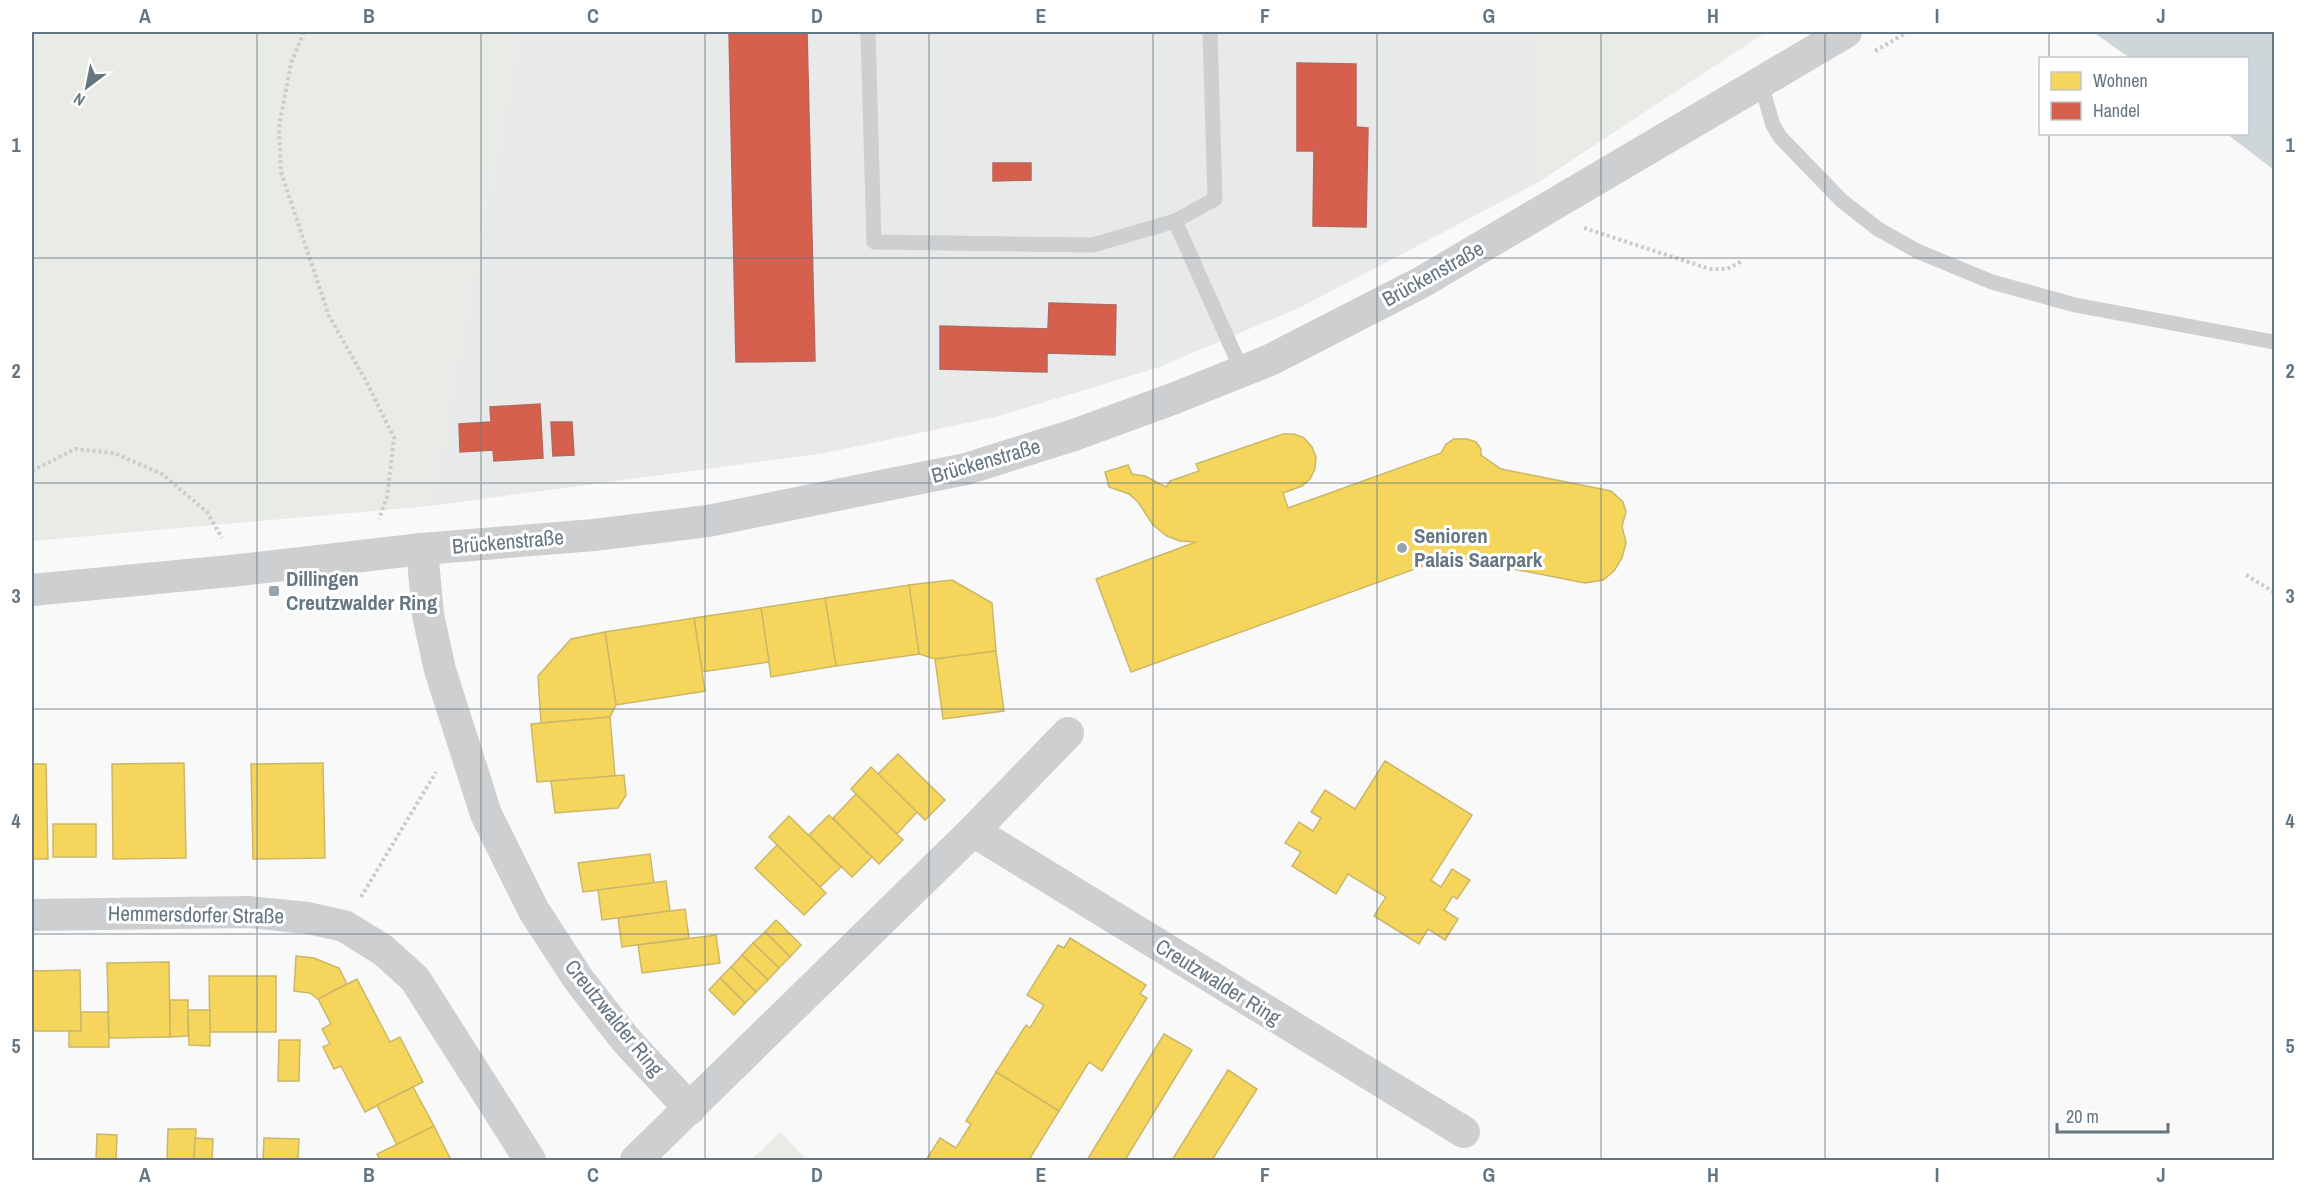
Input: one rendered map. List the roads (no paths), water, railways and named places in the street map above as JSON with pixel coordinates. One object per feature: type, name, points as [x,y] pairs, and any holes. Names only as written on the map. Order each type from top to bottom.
[{"type":"street","name":"Brückenstraße","points":[[32,590],[240,570],[422,549],[594,535],[708,521],[966,469],[1074,435],[1270,360],[1422,282],[1846,32]]},
{"type":"street","name":"Creutzwalder Ring","points":[[422,549],[428,615],[440,670],[486,814],[534,911],[579,980],[618,1031],[690,1109]]},
{"type":"street","points":[[636,1161],[973,831],[1068,733]]},
{"type":"street","name":"Creutzwalder Ring","points":[[973,831],[1464,1132]]},
{"type":"street","name":"Hemmersdorfer Straße","points":[[32,915],[249,912],[308,918],[344,926],[383,950],[415,980],[530,1161]]},
{"type":"lane","points":[[868,32],[874,242],[1093,245],[1175,221],[1215,199],[1210,32]]},
{"type":"lane","points":[[1760,81],[1773,125],[1780,136],[1842,201],[1878,229],[1917,251],[1992,282],[2075,305],[2274,342]]},
{"type":"lane","points":[[1175,221],[1242,371]]},
{"type":"place","name":"Senioren Palais Saarpark","points":[[1402,548]]},
{"type":"place","name":"Dillingen Creutzwalder Ring","points":[[274,591]]}]
